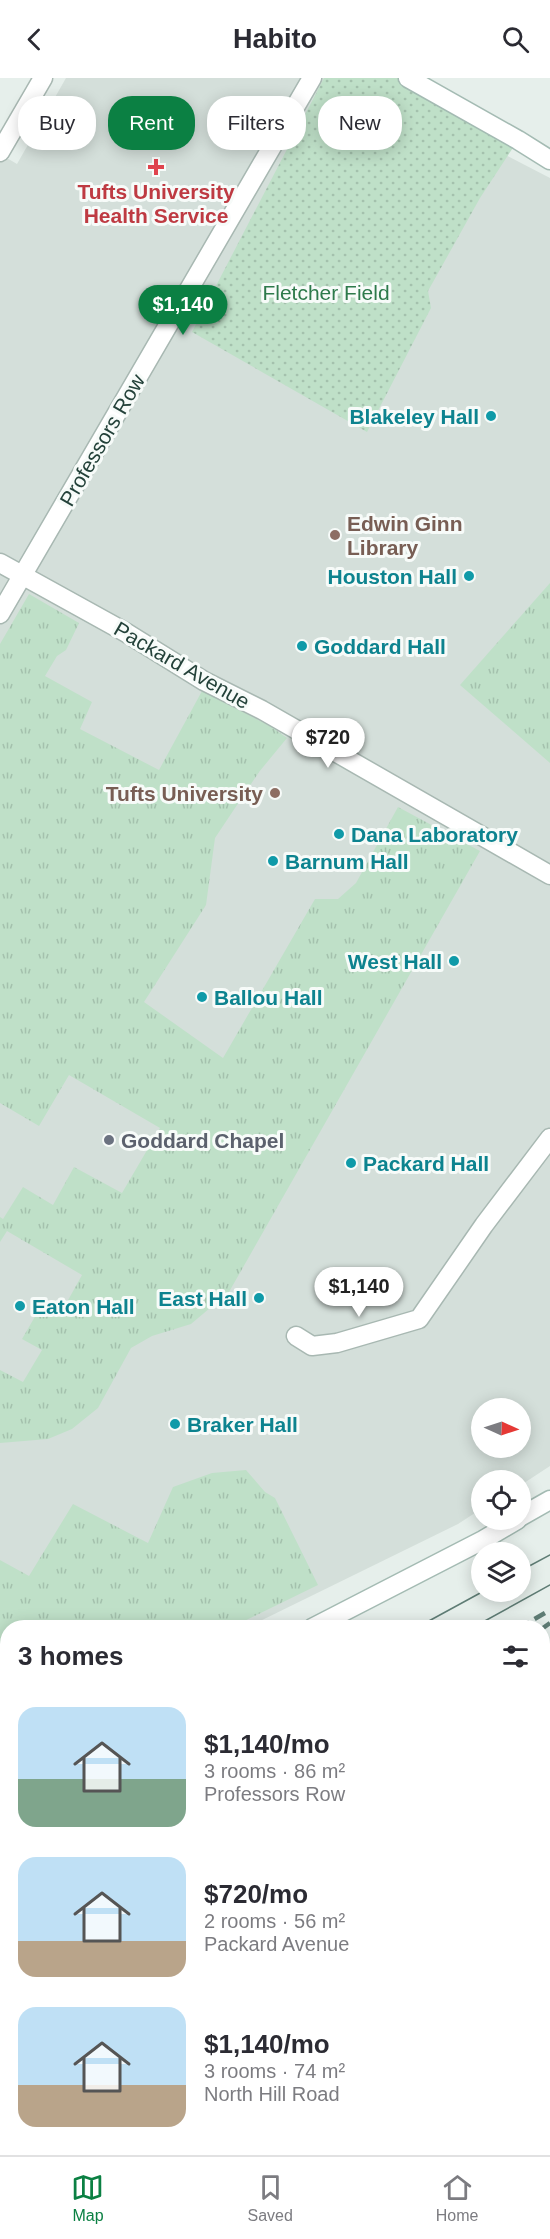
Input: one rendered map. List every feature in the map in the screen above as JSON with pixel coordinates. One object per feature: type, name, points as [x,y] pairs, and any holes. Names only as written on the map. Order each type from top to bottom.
[{"type":"street","points":[[0,152],[43,78]]},
{"type":"street","name":"Professors Row","points":[[0,614],[312,78]]},
{"type":"street","points":[[420,81],[550,160]]},
{"type":"street","name":"Packard Avenue","points":[[0,562],[125,632],[204,681],[262,710],[550,875]]},
{"type":"street","points":[[296,1336],[312,1346],[337,1343],[419,1319],[490,1217],[550,1138]]},
{"type":"street","points":[[531,1511],[550,1500]]},
{"type":"street","points":[[328,1620],[499,1530]]},
{"type":"shaded area","name":"Tufts University","points":[[66,78],[408,78],[498,151],[550,178],[550,1466],[531,1478],[531,1470],[471,1470],[471,1516],[262,1620],[0,1620],[0,154],[17,164],[25,150],[96,150],[96,96],[56,96]]},
{"type":"green space","name":"Fletcher Field","points":[[324,78],[408,78],[518,140],[480,198],[428,291],[431,308],[367,432],[192,332],[287,150],[306,150],[306,113]]},
{"type":"green space","points":[[550,583],[550,763],[460,685]]},
{"type":"green space","points":[[29,594],[79,623],[66,650],[57,656],[45,676],[92,702],[80,729],[159,770],[202,691],[270,726],[287,738],[259,772],[215,838],[206,905],[144,1002],[223,1058],[315,899],[338,899],[356,883],[398,807],[480,851],[229,1292],[191,1324],[152,1336],[131,1348],[98,1408],[72,1429],[48,1439],[0,1443],[0,1370],[23,1382],[42,1350],[22,1339],[44,1301],[62,1311],[82,1275],[7,1231],[0,1242],[0,1217],[3,1219],[23,1187],[53,1205],[74,1167],[122,1193],[160,1128],[69,1075],[39,1126],[0,1103],[0,644]]},
{"type":"green space","points":[[246,1470],[265,1492],[275,1498],[318,1585],[246,1620],[0,1620],[0,1560],[29,1576],[73,1504],[148,1543],[173,1487],[212,1473]]},
{"type":"tram line","points":[[531,1565],[550,1555]]},
{"type":"tram line","points":[[487,1620],[550,1585]]},
{"type":"tram line","points":[[431,1620],[471,1598]]},
{"type":"railway","points":[[533,1620],[550,1610]]},
{"type":"place","name":"Tufts University Health Service","points":[[156,167]]},
{"type":"place","name":"Blakeley Hall","points":[[491,416]]},
{"type":"place","name":"Edwin Ginn Library","points":[[335,535]]},
{"type":"place","name":"Houston Hall","points":[[469,576]]},
{"type":"place","name":"Goddard Hall","points":[[302,646]]},
{"type":"place","name":"Tufts University","points":[[275,793]]},
{"type":"place","name":"Dana Laboratory","points":[[339,834]]},
{"type":"place","name":"Barnum Hall","points":[[273,861]]},
{"type":"place","name":"West Hall","points":[[454,961]]},
{"type":"place","name":"Ballou Hall","points":[[202,997]]},
{"type":"place","name":"Goddard Chapel","points":[[109,1140]]},
{"type":"place","name":"Packard Hall","points":[[351,1163]]},
{"type":"place","name":"East Hall","points":[[259,1298]]},
{"type":"place","name":"Eaton Hall","points":[[20,1306]]},
{"type":"place","name":"Braker Hall","points":[[175,1424]]}]
